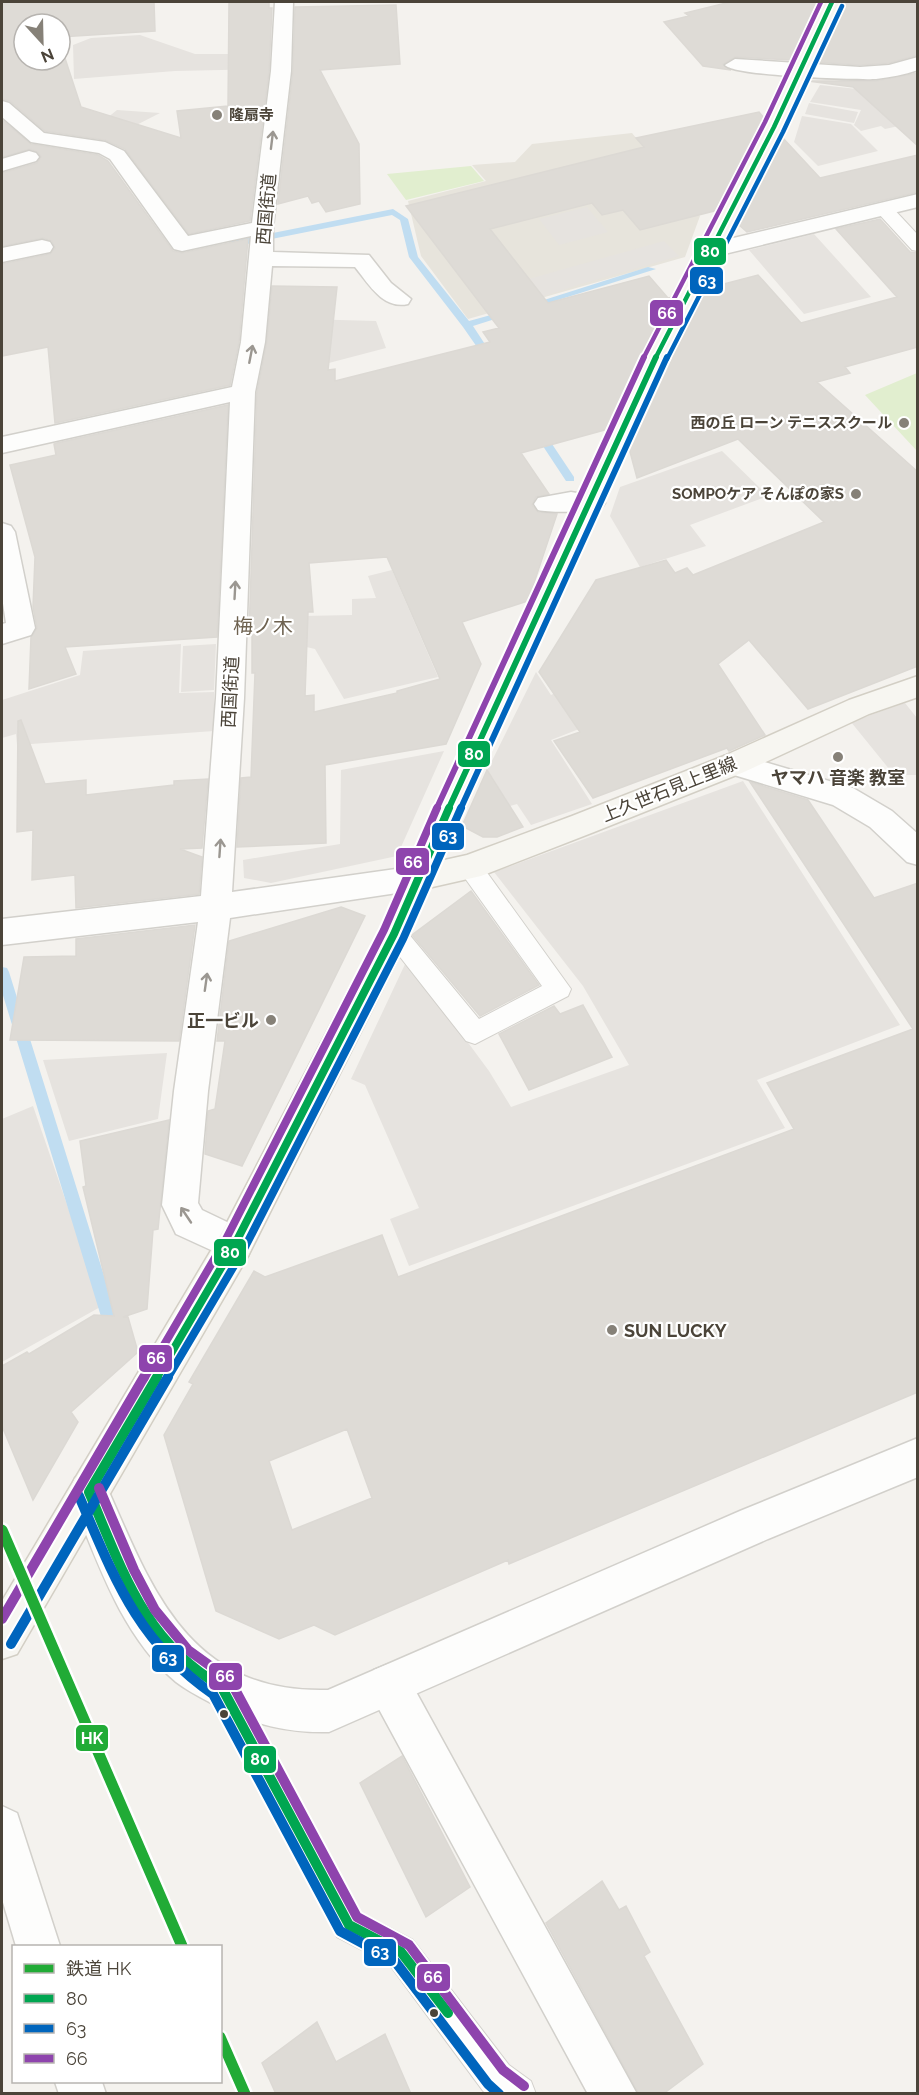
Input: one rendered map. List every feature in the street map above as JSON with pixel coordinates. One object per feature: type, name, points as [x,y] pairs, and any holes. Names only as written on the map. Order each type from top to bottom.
[{"type":"main road","points":[[2,1639],[236,1244],[394,934],[417,878],[592,503],[656,359],[712,250],[832,2]]},
{"type":"main road","name":"上久世石見上里線","points":[[417,878],[470,867],[734,764],[849,711],[918,686]]},
{"type":"street","name":"西国街道","points":[[236,1244],[189,1222],[180,1205],[191,1090],[216,906],[230,698],[243,392],[253,342],[262,259],[262,227],[281,71],[284,2]]},
{"type":"street","points":[[735,65],[872,75],[891,72],[918,63]]},
{"type":"street","points":[[2,107],[38,138],[105,148],[117,155],[182,244],[262,227]]},
{"type":"street","points":[[2,165],[29,157]]},
{"type":"street","points":[[712,250],[918,200]]},
{"type":"street","points":[[2,255],[42,247]]},
{"type":"street","points":[[262,259],[361,260],[383,288],[400,299]]},
{"type":"street","points":[[2,445],[243,392]]},
{"type":"street","points":[[547,504],[571,501],[592,503]]},
{"type":"street","points":[[2,532],[21,628],[2,634]]},
{"type":"street","points":[[734,764],[843,796],[881,819],[918,853]]},
{"type":"street","points":[[2,932],[388,884],[417,878]]},
{"type":"street","points":[[89,1491],[130,1584],[156,1628],[190,1667],[221,1686],[264,1707],[296,1713],[329,1711],[754,1525],[918,1457]]},
{"type":"street","points":[[389,1685],[614,2094]]},
{"type":"street","points":[[2,1828],[37,1945]]},
{"type":"lane","points":[[884,209],[918,246]]},
{"type":"lane","points":[[394,934],[475,1034],[559,989],[470,867]]},
{"type":"lane","points":[[221,1686],[349,1925],[401,1952],[496,2078],[518,2094]]},
{"type":"shaded area","points":[[140,35],[195,54],[266,54],[265,69],[175,71],[74,79],[73,45],[91,38]]},
{"type":"shaded area","points":[[820,85],[867,90],[917,122],[885,129],[881,126],[861,131],[854,125],[861,110],[810,102]]},
{"type":"shaded area","points":[[809,103],[858,112],[854,123],[805,114]]},
{"type":"shaded area","points":[[117,110],[160,113],[111,138],[86,135]]},
{"type":"shaded area","points":[[802,116],[851,124],[878,151],[818,166],[794,142]]},
{"type":"shaded area","points":[[632,133],[700,216],[685,257],[468,319],[421,256],[408,201],[486,181],[472,165],[515,162],[532,144]]},
{"type":"shaded area","points":[[587,207],[608,232],[559,245],[539,219]]},
{"type":"shaded area","points":[[814,234],[871,297],[804,314],[749,250]]},
{"type":"shaded area","points":[[664,241],[679,256],[581,284],[499,311],[482,292]]},
{"type":"shaded area","points":[[267,318],[376,321],[386,348],[325,364],[262,363]]},
{"type":"shaded area","points":[[722,451],[768,496],[690,525],[706,546],[640,567],[610,516],[620,487]]},
{"type":"shaded area","points":[[392,570],[438,677],[344,699],[315,649],[251,634],[249,617],[352,615],[352,599],[376,598],[368,576]]},
{"type":"shaded area","points":[[181,644],[179,693],[214,692],[214,731],[17,745],[16,734],[2,738],[2,700],[80,675],[83,651]]},
{"type":"shaded area","points":[[216,644],[214,690],[181,692],[183,646]]},
{"type":"shaded area","points":[[536,672],[551,695],[555,693],[579,729],[551,740],[592,804],[531,825],[517,804],[510,806],[492,777],[482,781]]},
{"type":"shaded area","points":[[905,703],[917,718],[917,775],[894,775],[851,722]]},
{"type":"shaded area","points":[[444,751],[397,856],[271,883],[244,878],[243,860],[340,844],[341,770]]},
{"type":"shaded area","points":[[743,781],[900,1025],[757,1080],[785,1128],[409,1266],[390,1219],[419,1208],[365,1085],[351,1079],[407,960],[489,1071],[511,1107],[629,1065],[583,986],[494,872]]},
{"type":"shaded area","points":[[167,1053],[158,1119],[69,1141],[43,1060]]},
{"type":"shaded area","points":[[33,1106],[102,1306],[2,1362],[2,1119]]},
{"type":"green space","points":[[471,166],[484,181],[406,200],[387,174]]},
{"type":"green space","name":"西の丘 ローン テニススクール","points":[[917,373],[917,451],[865,395]]},
{"type":"building","points":[[2,2],[154,2],[155,31],[72,36],[72,12],[12,12],[12,72],[70,72],[81,107],[181,138],[177,111],[228,106],[229,3],[269,2],[269,8],[272,8],[269,71],[250,221],[189,234],[125,149],[105,140],[45,131],[10,101],[2,99]]},
{"type":"building","points":[[730,2],[821,2],[793,60],[735,57],[723,64],[731,70],[703,66],[664,22],[689,16],[685,13]]},
{"type":"building","points":[[843,2],[918,2],[918,55],[889,63],[860,65],[816,62]]},
{"type":"building","points":[[396,5],[400,64],[320,70],[359,144],[360,204],[326,212],[319,201],[312,203],[308,196],[278,204],[293,71],[295,7]]},
{"type":"building","points":[[918,73],[918,146],[853,87],[808,81],[876,81]]},
{"type":"building","points":[[759,112],[765,119],[718,210],[640,230],[623,210],[602,215],[592,203],[490,229],[548,303],[649,276],[668,298],[673,297],[608,429],[521,453],[549,494],[536,497],[532,505],[538,512],[557,514],[528,601],[462,622],[481,664],[446,744],[325,765],[326,843],[237,847],[241,778],[251,777],[255,673],[252,673],[252,635],[249,635],[257,392],[267,342],[272,286],[337,287],[328,370],[335,369],[335,381],[490,342],[483,332],[499,328],[406,206],[644,147],[636,138]],"holes":[[[387,557],[440,679],[397,691],[397,693],[314,712],[314,695],[305,696],[308,612],[313,612],[309,563]]]},
{"type":"building","points":[[2,120],[31,144],[98,155],[108,161],[173,251],[182,253],[248,239],[239,342],[230,385],[55,423],[48,347],[2,356],[2,264],[50,254],[55,248],[52,241],[43,238],[2,246],[2,173],[37,163],[41,157],[38,152],[30,149],[2,157]]},
{"type":"building","points":[[782,137],[820,178],[918,155],[918,192],[747,232],[738,224]]},
{"type":"building","points":[[880,219],[910,252],[918,253],[918,347],[845,367],[850,373],[817,382],[918,472],[918,666],[808,709],[749,640],[718,664],[765,735],[729,751],[727,748],[593,798],[554,741],[580,732],[539,672],[596,580],[666,560],[675,573],[687,568],[693,575],[824,522],[738,439],[637,478],[629,448],[669,360],[705,289],[758,275],[801,323],[897,297],[836,229]]},
{"type":"building","points":[[228,405],[217,637],[65,647],[76,674],[29,689],[31,637],[37,628],[33,607],[35,557],[10,465],[56,455],[54,444],[57,443]]},
{"type":"building","points":[[21,720],[45,784],[86,780],[86,795],[174,785],[174,781],[208,779],[202,848],[180,849],[202,857],[199,894],[76,908],[75,875],[32,880],[33,830],[17,832],[18,721]]},
{"type":"building","points":[[487,770],[523,827],[497,837],[483,837],[462,826]]},
{"type":"building","points":[[750,782],[808,800],[874,898],[918,883],[918,1392],[509,1564],[508,1560],[335,1635],[314,1625],[279,1639],[216,1611],[164,1435],[193,1384],[189,1382],[254,1271],[265,1277],[382,1235],[398,1277],[794,1129],[767,1083],[913,1029]],"holes":[[[347,1429],[372,1498],[292,1530],[269,1461]]]},
{"type":"building","points":[[471,891],[539,985],[480,1016],[412,935]]},
{"type":"building","name":"正一ビル","points":[[341,907],[365,916],[242,1166],[205,1154],[208,1111],[215,1109],[225,1041],[217,1041],[229,941]]},
{"type":"building","points":[[195,925],[179,1041],[10,1040],[24,957],[76,956],[76,939]]},
{"type":"building","points":[[583,1005],[612,1057],[529,1090],[499,1034],[554,1006],[560,1014]]},
{"type":"building","points":[[169,1120],[158,1229],[153,1230],[147,1309],[123,1317],[128,1317],[138,1352],[71,1412],[78,1422],[33,1500],[2,1426],[2,1366],[27,1352],[29,1354],[94,1315],[114,1316],[83,1187],[86,1186],[80,1141]]},
{"type":"building","points":[[402,1756],[470,1887],[426,1917],[360,1783]]},
{"type":"building","points":[[602,1881],[619,1910],[626,1906],[650,1952],[644,1956],[703,2064],[663,2094],[639,2094],[546,1923]]},
{"type":"building","points":[[317,2022],[336,2062],[385,2034],[411,2094],[276,2094],[262,2063]]},
{"type":"waterway","points":[[232,244],[393,212],[404,219],[414,257],[467,325]]},
{"type":"waterway","points":[[530,306],[651,269]]},
{"type":"waterway","points":[[467,325],[509,313]]},
{"type":"waterway","points":[[467,325],[489,358]]},
{"type":"waterway","points":[[538,431],[570,479]]},
{"type":"waterway","points":[[2,972],[114,1333]]},
{"type":"rail line","name":"HK","points":[[2,1530],[182,1945]]},
{"type":"rail line","name":"HK","points":[[222,2042],[245,2094]]},
{"type":"transit line","name":"66","points":[[2,1619],[226,1239],[384,930],[407,874],[645,355],[765,122],[821,2]]},
{"type":"transit line","name":"80","points":[[89,1492],[235,1244],[394,934],[417,878],[655,359],[774,127],[832,2]]},
{"type":"transit line","name":"63","points":[[11,1644],[244,1249],[403,939],[664,364],[783,132],[842,6]]},
{"type":"transit line","name":"66","points":[[99,1488],[134,1570],[155,1610],[182,1645],[230,1680],[357,1917],[409,1945],[503,2070],[524,2086]]},
{"type":"transit line","name":"80","points":[[89,1492],[119,1562],[142,1608],[172,1649],[194,1670],[221,1686],[349,1925],[401,1952],[448,2013]]},
{"type":"transit line","name":"63","points":[[79,1496],[130,1607],[146,1632],[165,1655],[187,1676],[213,1694],[340,1931],[394,1960],[488,2084],[499,2094]]},
{"type":"place","name":"隆扇寺","points":[[217,115]]},
{"type":"place","name":"西の丘 ローン テニススクール","points":[[904,423]]},
{"type":"place","name":"SOMPOケア そんぽの家S","points":[[856,494]]},
{"type":"place","name":"ヤマハ 音楽 教室","points":[[838,757]]},
{"type":"place","name":"正一ビル","points":[[271,1020]]},
{"type":"place","name":"SUN LUCKY","points":[[612,1330]]},
{"type":"district","name":"梅ノ木","points":[[263,626]]}]
